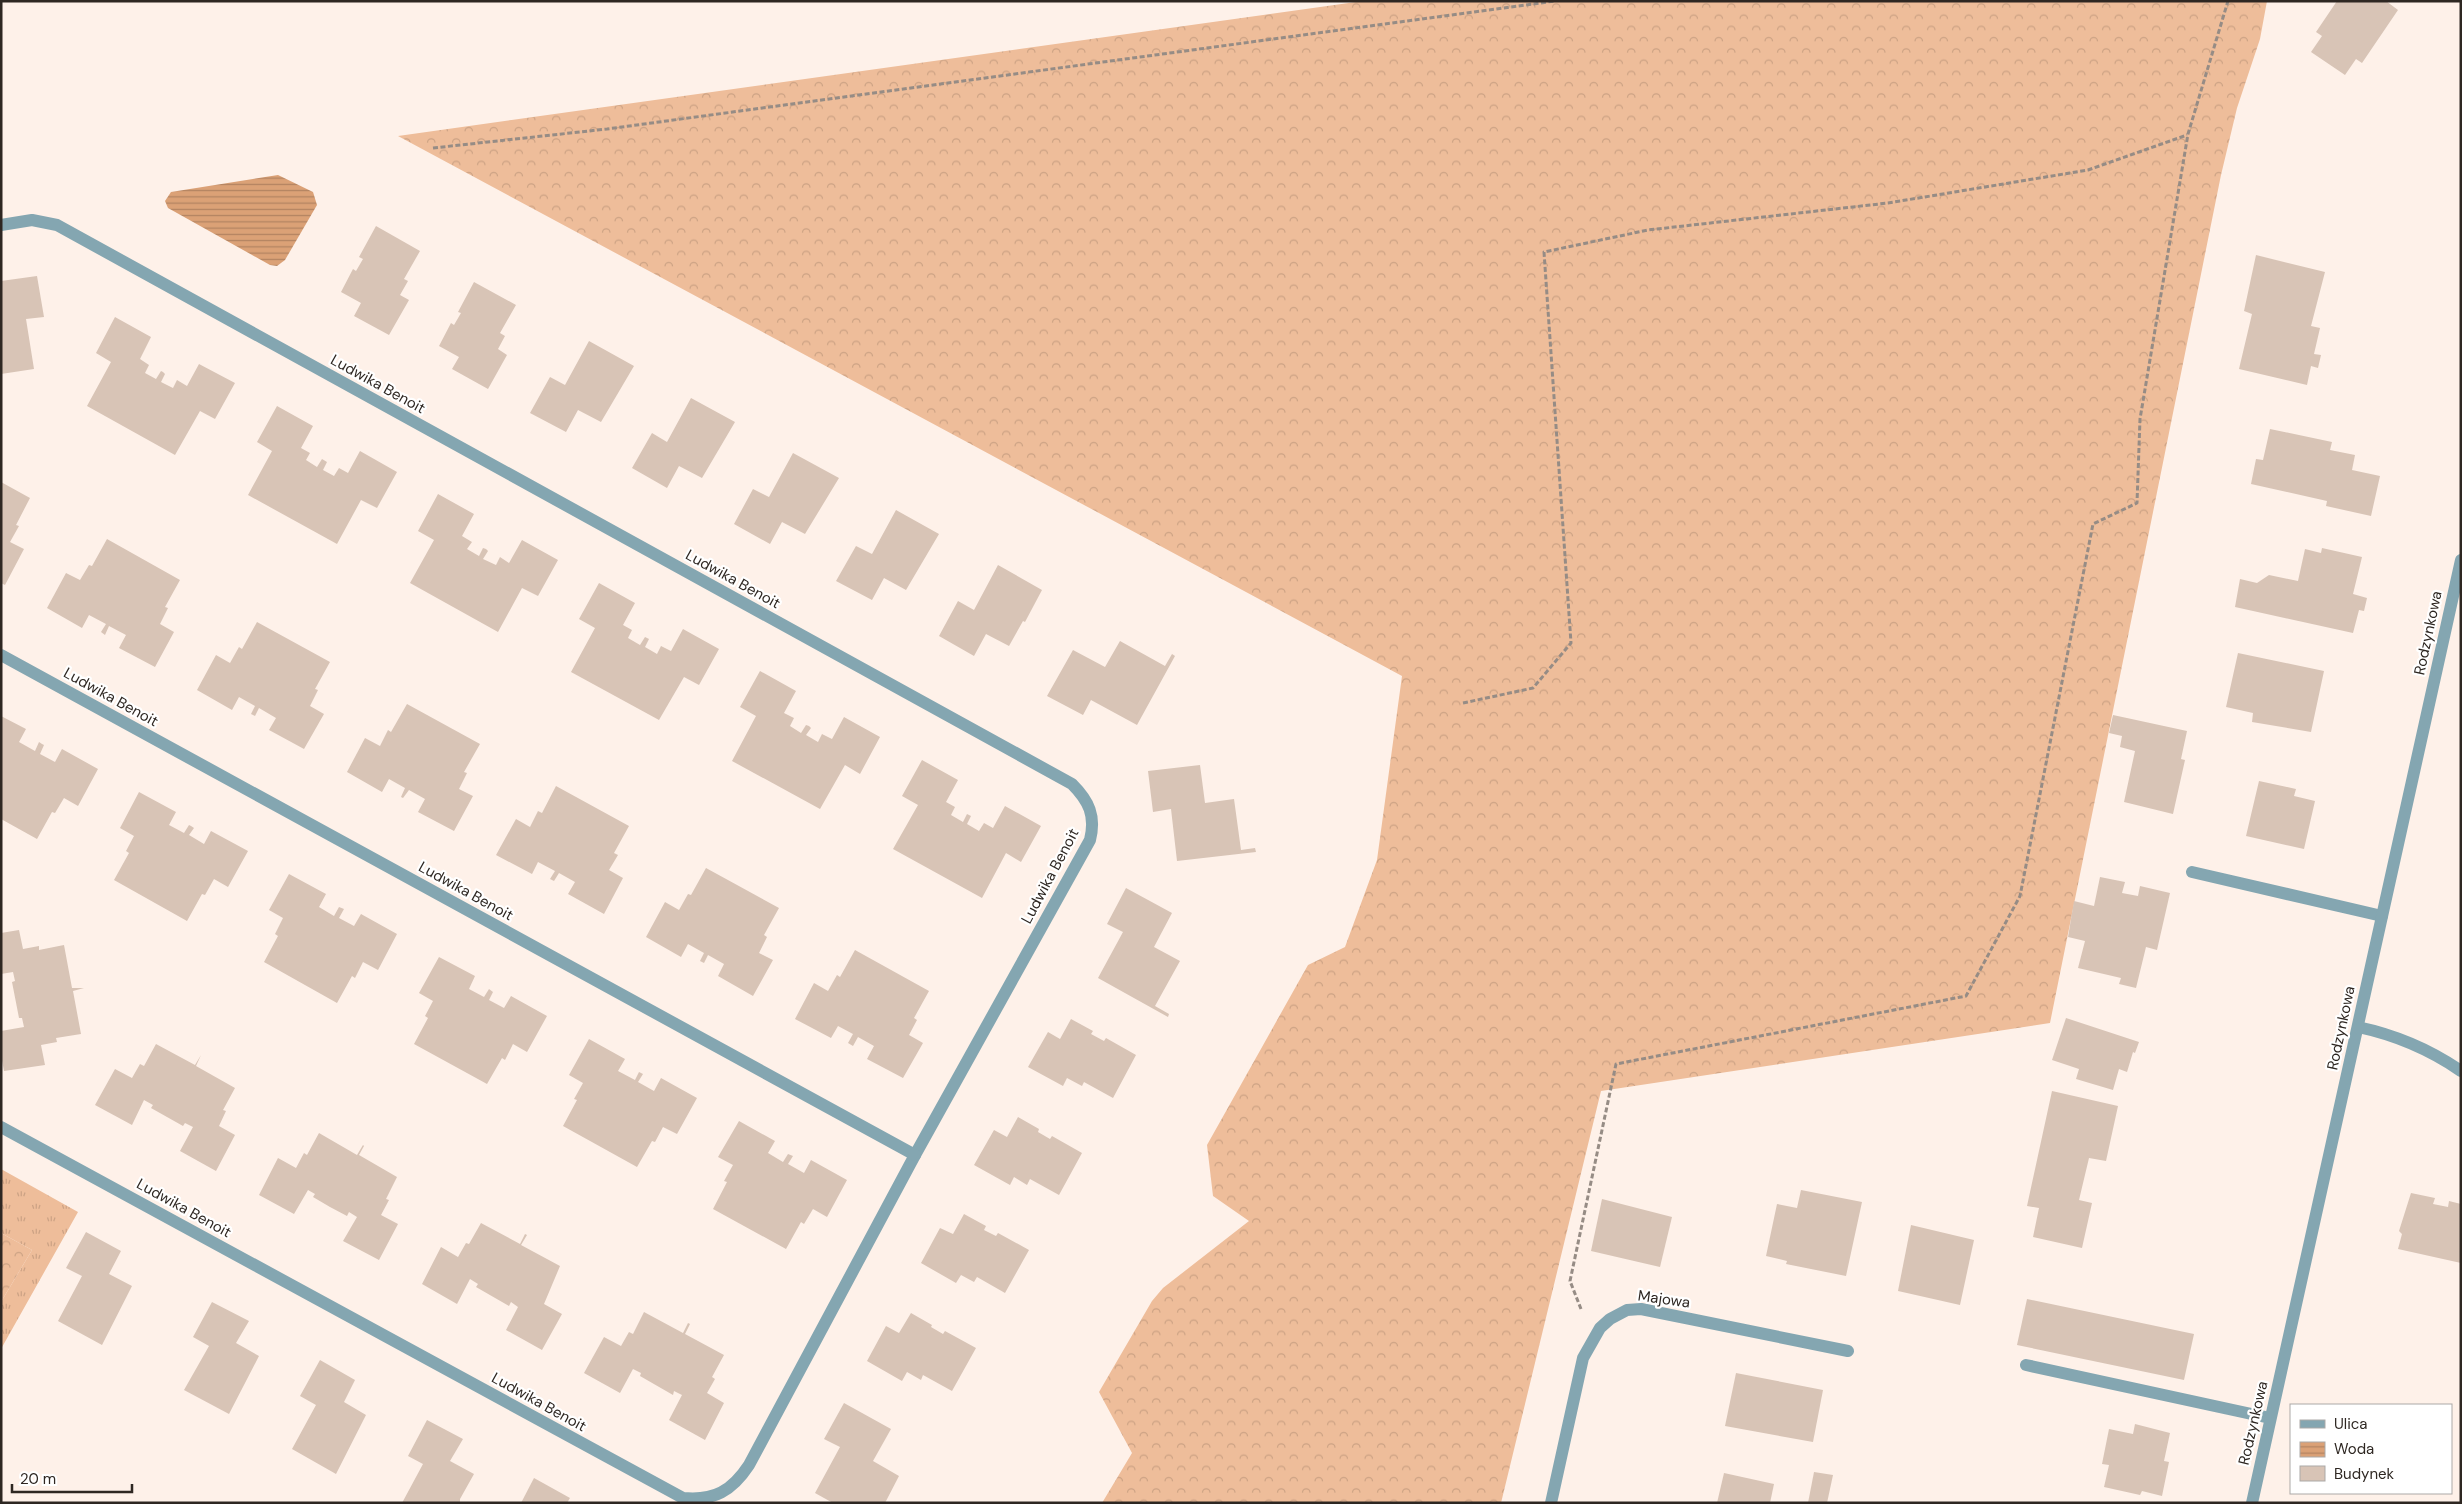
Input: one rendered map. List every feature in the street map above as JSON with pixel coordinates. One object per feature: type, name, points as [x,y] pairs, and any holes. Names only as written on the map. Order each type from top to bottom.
[{"type":"street","name":"Ludwika Benoit","points":[[1,225],[32,220],[57,225],[1072,784],[1084,796],[1092,812],[1094,828],[1090,840],[915,1155],[749,1465],[739,1480],[723,1492],[700,1500],[683,1498],[1,1127]]},
{"type":"street","name":"Rodzynkowa","points":[[2252,1503],[2461,560]]},
{"type":"street","name":"Ludwika Benoit","points":[[1,655],[915,1155]]},
{"type":"street","points":[[2192,872],[2382,916]]},
{"type":"street","points":[[2358,1027],[2385,1032],[2412,1042],[2461,1071]]},
{"type":"street","name":"Majowa","points":[[1551,1503],[1583,1358],[1600,1328],[1610,1319],[1627,1310],[1641,1309],[1848,1350]]},
{"type":"street","points":[[2026,1365],[2270,1418]]},
{"type":"path","points":[[433,148],[607,129],[1555,1]]},
{"type":"path","points":[[1593,1339],[1570,1281],[1616,1064],[1966,996],[2020,896],[2093,524],[2137,503],[2140,419],[2188,134],[2228,1]]},
{"type":"path","points":[[1463,703],[1533,688],[1571,642],[1544,252],[1648,230],[1888,204],[2088,170],[2188,134]]},
{"type":"green space","points":[[1363,1],[2267,1],[2260,39],[2237,108],[2221,175],[2050,1023],[1601,1091],[1501,1503],[1102,1503],[1132,1453],[1099,1392],[1152,1301],[1163,1288],[1249,1221],[1213,1196],[1207,1145],[1308,965],[1345,947],[1377,860],[1402,676],[398,136]]},
{"type":"green space","points":[[1,1169],[78,1212],[1,1349],[1,1302],[32,1250],[1,1233]]},
{"type":"green space","points":[[1,1233],[32,1250],[1,1302]]},
{"type":"water","points":[[278,175],[313,192],[317,205],[285,260],[277,266],[270,265],[168,208],[165,201],[171,192]]},
{"type":"building","points":[[2337,1],[2386,1],[2398,10],[2362,63],[2356,59],[2345,75],[2311,52],[2322,36],[2316,32]]},
{"type":"building","points":[[376,226],[420,251],[404,279],[408,281],[400,295],[409,300],[389,335],[354,316],[361,303],[341,292],[353,269],[356,271],[363,259],[359,257]]},
{"type":"building","points":[[2256,255],[2325,272],[2311,326],[2320,328],[2314,354],[2321,355],[2318,368],[2311,366],[2307,385],[2239,369],[2252,314],[2244,311]]},
{"type":"building","points":[[37,276],[44,317],[26,319],[34,369],[1,374],[1,281]]},
{"type":"building","points":[[474,282],[516,305],[500,333],[505,336],[498,349],[507,355],[488,389],[452,369],[459,357],[439,346],[451,323],[454,325],[461,313],[458,312]]},
{"type":"building","points":[[115,317],[151,337],[140,359],[149,365],[145,373],[156,379],[161,371],[165,374],[161,382],[173,388],[177,380],[187,386],[199,364],[235,383],[215,419],[200,411],[175,455],[87,406],[111,362],[96,353]]},
{"type":"building","points":[[589,341],[634,366],[601,422],[578,410],[566,432],[530,413],[550,377],[565,385]]},
{"type":"building","points":[[691,398],[735,422],[702,478],[679,466],[667,488],[632,468],[652,433],[667,442]]},
{"type":"building","points":[[277,406],[313,426],[301,448],[310,453],[306,460],[317,467],[322,459],[327,462],[323,470],[334,476],[339,468],[348,473],[360,451],[397,472],[377,508],[361,500],[337,544],[248,495],[272,451],[257,442]]},
{"type":"building","points":[[2270,429],[2332,442],[2330,450],[2355,455],[2352,470],[2380,476],[2371,516],[2326,506],[2327,501],[2251,484],[2256,459],[2263,460]]},
{"type":"building","points":[[793,453],[839,478],[805,534],[782,522],[770,544],[734,524],[753,489],[769,497]]},
{"type":"building","points":[[1,482],[30,498],[16,525],[19,526],[10,542],[24,549],[5,585],[1,583]]},
{"type":"building","points":[[438,494],[474,514],[462,536],[472,542],[467,549],[479,556],[483,548],[488,551],[483,559],[496,565],[500,557],[509,563],[522,540],[558,560],[538,596],[522,588],[498,632],[410,583],[434,540],[418,531]]},
{"type":"building","points":[[896,510],[939,534],[906,590],[884,578],[872,600],[836,581],[856,546],[872,554]]},
{"type":"building","points":[[107,539],[180,580],[165,607],[168,608],[160,624],[174,632],[155,667],[119,648],[126,635],[109,626],[105,635],[101,632],[106,624],[89,615],[82,628],[47,608],[66,573],[80,580],[89,565],[92,566]]},
{"type":"building","points":[[2322,548],[2362,557],[2353,594],[2367,598],[2364,611],[2359,610],[2353,633],[2235,607],[2240,579],[2257,583],[2269,575],[2298,581],[2305,549],[2321,553]]},
{"type":"building","points":[[998,565],[1042,590],[1025,622],[1023,621],[1009,646],[986,634],[974,656],[939,636],[958,601],[974,610]]},
{"type":"building","points":[[599,583],[635,603],[623,625],[632,630],[628,638],[640,645],[645,637],[649,639],[645,647],[657,654],[661,646],[671,651],[683,629],[719,649],[699,685],[684,677],[659,720],[571,672],[595,628],[579,619]]},
{"type":"building","points":[[257,622],[330,662],[315,689],[318,690],[310,706],[324,714],[304,749],[269,730],[276,718],[259,708],[255,716],[251,714],[255,706],[239,697],[232,710],[197,690],[216,655],[230,663],[239,647],[242,649]]},
{"type":"building","points":[[1120,641],[1165,666],[1172,654],[1175,656],[1137,725],[1091,700],[1083,715],[1047,696],[1073,650],[1105,667]]},
{"type":"building","points":[[2238,653],[2324,671],[2311,732],[2252,722],[2253,713],[2226,707]]},
{"type":"building","points":[[760,671],[796,691],[784,713],[794,718],[790,726],[801,733],[806,725],[811,728],[806,735],[818,742],[822,734],[832,739],[844,717],[880,737],[860,774],[845,765],[820,809],[732,761],[756,716],[740,707]]},
{"type":"building","points":[[407,704],[480,744],[464,772],[467,773],[459,789],[473,796],[454,831],[418,812],[425,799],[409,790],[403,798],[401,797],[405,788],[389,779],[382,792],[347,772],[365,738],[380,746],[388,730],[391,732]]},
{"type":"building","points":[[2113,715],[2187,731],[2181,759],[2185,760],[2173,814],[2124,802],[2135,751],[2120,747],[2122,736],[2109,733]]},
{"type":"building","points":[[1,716],[26,729],[19,742],[35,751],[39,742],[44,745],[40,754],[55,762],[62,749],[98,769],[78,806],[64,798],[55,813],[52,812],[37,839],[1,819]]},
{"type":"building","points":[[922,760],[958,780],[946,802],[955,807],[951,815],[963,822],[967,814],[971,816],[967,824],[979,831],[984,823],[993,828],[1005,806],[1041,826],[1021,862],[1006,853],[982,898],[893,849],[918,805],[902,796]]},
{"type":"building","points":[[1200,765],[1205,803],[1234,799],[1241,850],[1255,848],[1256,852],[1177,861],[1171,809],[1153,812],[1148,771]]},
{"type":"building","points":[[2259,781],[2296,789],[2294,796],[2315,801],[2304,849],[2246,836]]},
{"type":"building","points":[[556,786],[629,826],[614,853],[618,855],[609,870],[623,878],[604,914],[568,894],[575,882],[559,873],[554,881],[550,879],[555,871],[538,862],[532,874],[496,855],[516,819],[530,827],[538,811],[542,813]]},
{"type":"building","points":[[139,792],[176,812],[169,825],[184,833],[189,825],[191,826],[194,828],[189,835],[204,844],[211,831],[248,851],[228,887],[214,879],[205,895],[202,894],[187,921],[114,880],[129,853],[126,851],[134,836],[120,828]]},
{"type":"building","points":[[706,868],[779,908],[764,935],[767,937],[759,953],[773,960],[753,996],[718,976],[724,964],[708,955],[704,963],[700,961],[704,953],[688,944],[681,957],[646,937],[665,902],[679,910],[688,894],[691,895]]},
{"type":"building","points":[[289,874],[326,894],[319,907],[334,916],[339,907],[344,909],[339,918],[354,926],[361,914],[397,934],[378,970],[363,962],[355,978],[352,976],[337,1003],[264,962],[278,936],[275,934],[283,918],[269,910]]},
{"type":"building","points":[[2100,877],[2125,882],[2122,893],[2138,896],[2140,886],[2170,893],[2157,950],[2146,947],[2136,988],[2119,984],[2121,978],[2078,968],[2085,941],[2068,937],[2074,901],[2094,906]]},
{"type":"building","points":[[1126,888],[1172,913],[1154,947],[1180,961],[1155,1006],[1169,1014],[1168,1017],[1098,978],[1123,932],[1107,924]]},
{"type":"building","points":[[19,930],[23,949],[39,946],[39,950],[64,945],[72,988],[84,988],[73,991],[81,1034],[56,1038],[57,1042],[41,1045],[45,1065],[4,1071],[1,1055],[1,1031],[24,1027],[22,1018],[19,1018],[12,982],[15,981],[13,972],[1,974],[1,933]]},
{"type":"building","points":[[855,950],[929,991],[914,1018],[917,1020],[909,1035],[923,1043],[903,1078],[867,1059],[874,1046],[858,1037],[853,1046],[848,1043],[853,1034],[838,1026],[831,1038],[795,1019],[814,983],[828,991],[837,975],[840,977]]},
{"type":"building","points":[[439,957],[475,976],[469,989],[484,997],[489,989],[493,992],[489,1000],[504,1008],[511,996],[547,1016],[527,1052],[513,1044],[505,1060],[502,1058],[487,1084],[414,1044],[428,1018],[425,1016],[433,1001],[419,993]]},
{"type":"building","points":[[2066,1018],[2139,1042],[2135,1053],[2133,1052],[2127,1072],[2119,1069],[2113,1090],[2076,1079],[2079,1069],[2052,1060]]},
{"type":"building","points":[[1071,1019],[1093,1031],[1091,1034],[1104,1041],[1106,1038],[1136,1055],[1113,1098],[1084,1082],[1082,1086],[1067,1078],[1063,1086],[1028,1067],[1048,1032],[1060,1039]]},
{"type":"building","points":[[589,1039],[625,1059],[618,1071],[635,1080],[639,1072],[643,1074],[638,1082],[654,1091],[661,1078],[697,1098],[677,1134],[663,1127],[655,1142],[652,1141],[637,1167],[563,1126],[577,1100],[574,1099],[583,1083],[569,1075]]},
{"type":"building","points":[[156,1044],[195,1065],[201,1055],[196,1066],[235,1088],[223,1110],[226,1111],[219,1126],[235,1135],[216,1171],[180,1151],[193,1127],[185,1123],[183,1126],[151,1108],[153,1105],[144,1100],[132,1125],[95,1105],[115,1069],[132,1078],[140,1064],[144,1066]]},
{"type":"building","points":[[2052,1091],[2118,1106],[2106,1161],[2089,1158],[2079,1200],[2092,1203],[2082,1248],[2033,1237],[2039,1208],[2027,1206]]},
{"type":"building","points":[[1018,1117],[1039,1129],[1038,1132],[1050,1139],[1052,1136],[1082,1153],[1059,1195],[1030,1179],[1027,1185],[1014,1177],[1010,1185],[974,1165],[994,1130],[1007,1137]]},
{"type":"building","points":[[739,1121],[775,1141],[768,1153],[783,1162],[788,1154],[793,1156],[788,1164],[804,1173],[811,1160],[847,1180],[827,1217],[813,1209],[804,1224],[801,1222],[786,1249],[713,1209],[727,1182],[724,1181],[733,1165],[718,1157]]},
{"type":"building","points":[[319,1133],[357,1155],[363,1145],[359,1155],[397,1177],[386,1199],[389,1200],[381,1215],[398,1224],[379,1260],[343,1241],[357,1217],[349,1212],[347,1216],[330,1207],[313,1197],[315,1194],[308,1190],[294,1214],[259,1195],[278,1158],[296,1168],[304,1153],[307,1155]]},
{"type":"building","points":[[1801,1190],[1862,1202],[1846,1276],[1786,1264],[1787,1261],[1766,1256],[1777,1204],[1797,1208]]},
{"type":"building","points":[[2411,1193],[2435,1198],[2433,1204],[2448,1207],[2449,1201],[2461,1204],[2461,1263],[2398,1249],[2402,1234],[2399,1231]]},
{"type":"building","points":[[1602,1199],[1672,1217],[1660,1267],[1591,1251]]},
{"type":"building","points":[[964,1214],[986,1226],[984,1230],[996,1236],[998,1233],[1029,1250],[1005,1293],[977,1277],[974,1282],[961,1275],[956,1283],[921,1263],[940,1228],[953,1234]]},
{"type":"building","points":[[481,1223],[520,1244],[525,1234],[527,1235],[521,1245],[560,1266],[544,1304],[562,1314],[542,1350],[506,1330],[518,1307],[511,1302],[509,1306],[476,1287],[478,1284],[470,1279],[457,1304],[422,1284],[441,1247],[458,1257],[466,1243],[469,1244]]},
{"type":"building","points":[[1911,1225],[1974,1240],[1960,1305],[1898,1291]]},
{"type":"building","points":[[86,1232],[121,1251],[109,1274],[132,1286],[102,1345],[58,1321],[82,1276],[66,1268]]},
{"type":"building","points":[[2027,1299],[2194,1334],[2184,1380],[2017,1345]]},
{"type":"building","points":[[212,1302],[249,1321],[236,1343],[259,1356],[229,1414],[184,1390],[209,1346],[193,1337]]},
{"type":"building","points":[[644,1312],[683,1333],[688,1323],[690,1324],[685,1334],[724,1355],[712,1377],[715,1379],[707,1393],[724,1403],[705,1440],[669,1420],[682,1395],[674,1391],[673,1395],[640,1376],[641,1373],[633,1369],[620,1393],[584,1373],[604,1337],[621,1346],[629,1332],[633,1334]]},
{"type":"building","points":[[911,1313],[943,1334],[945,1331],[976,1348],[952,1391],[923,1375],[921,1380],[907,1372],[902,1381],[867,1361],[886,1326],[899,1333]]},
{"type":"building","points":[[320,1360],[355,1380],[344,1402],[366,1415],[336,1474],[292,1449],[316,1405],[300,1396]]},
{"type":"building","points":[[1736,1373],[1823,1390],[1813,1442],[1725,1426]]},
{"type":"building","points":[[844,1403],[891,1429],[873,1461],[899,1476],[885,1503],[833,1503],[815,1493],[840,1447],[824,1439]]},
{"type":"building","points":[[427,1420],[463,1439],[450,1461],[474,1474],[460,1499],[460,1503],[402,1503],[423,1464],[408,1456]]},
{"type":"building","points":[[2135,1424],[2170,1433],[2164,1461],[2169,1462],[2162,1496],[2142,1491],[2140,1495],[2104,1487],[2109,1465],[2102,1464],[2109,1429],[2133,1434]]},
{"type":"building","points":[[1814,1472],[1833,1475],[1827,1503],[1808,1503]]},
{"type":"building","points":[[1724,1473],[1774,1484],[1770,1503],[1717,1503]]},
{"type":"building","points":[[534,1478],[570,1498],[567,1503],[521,1503]]}]
